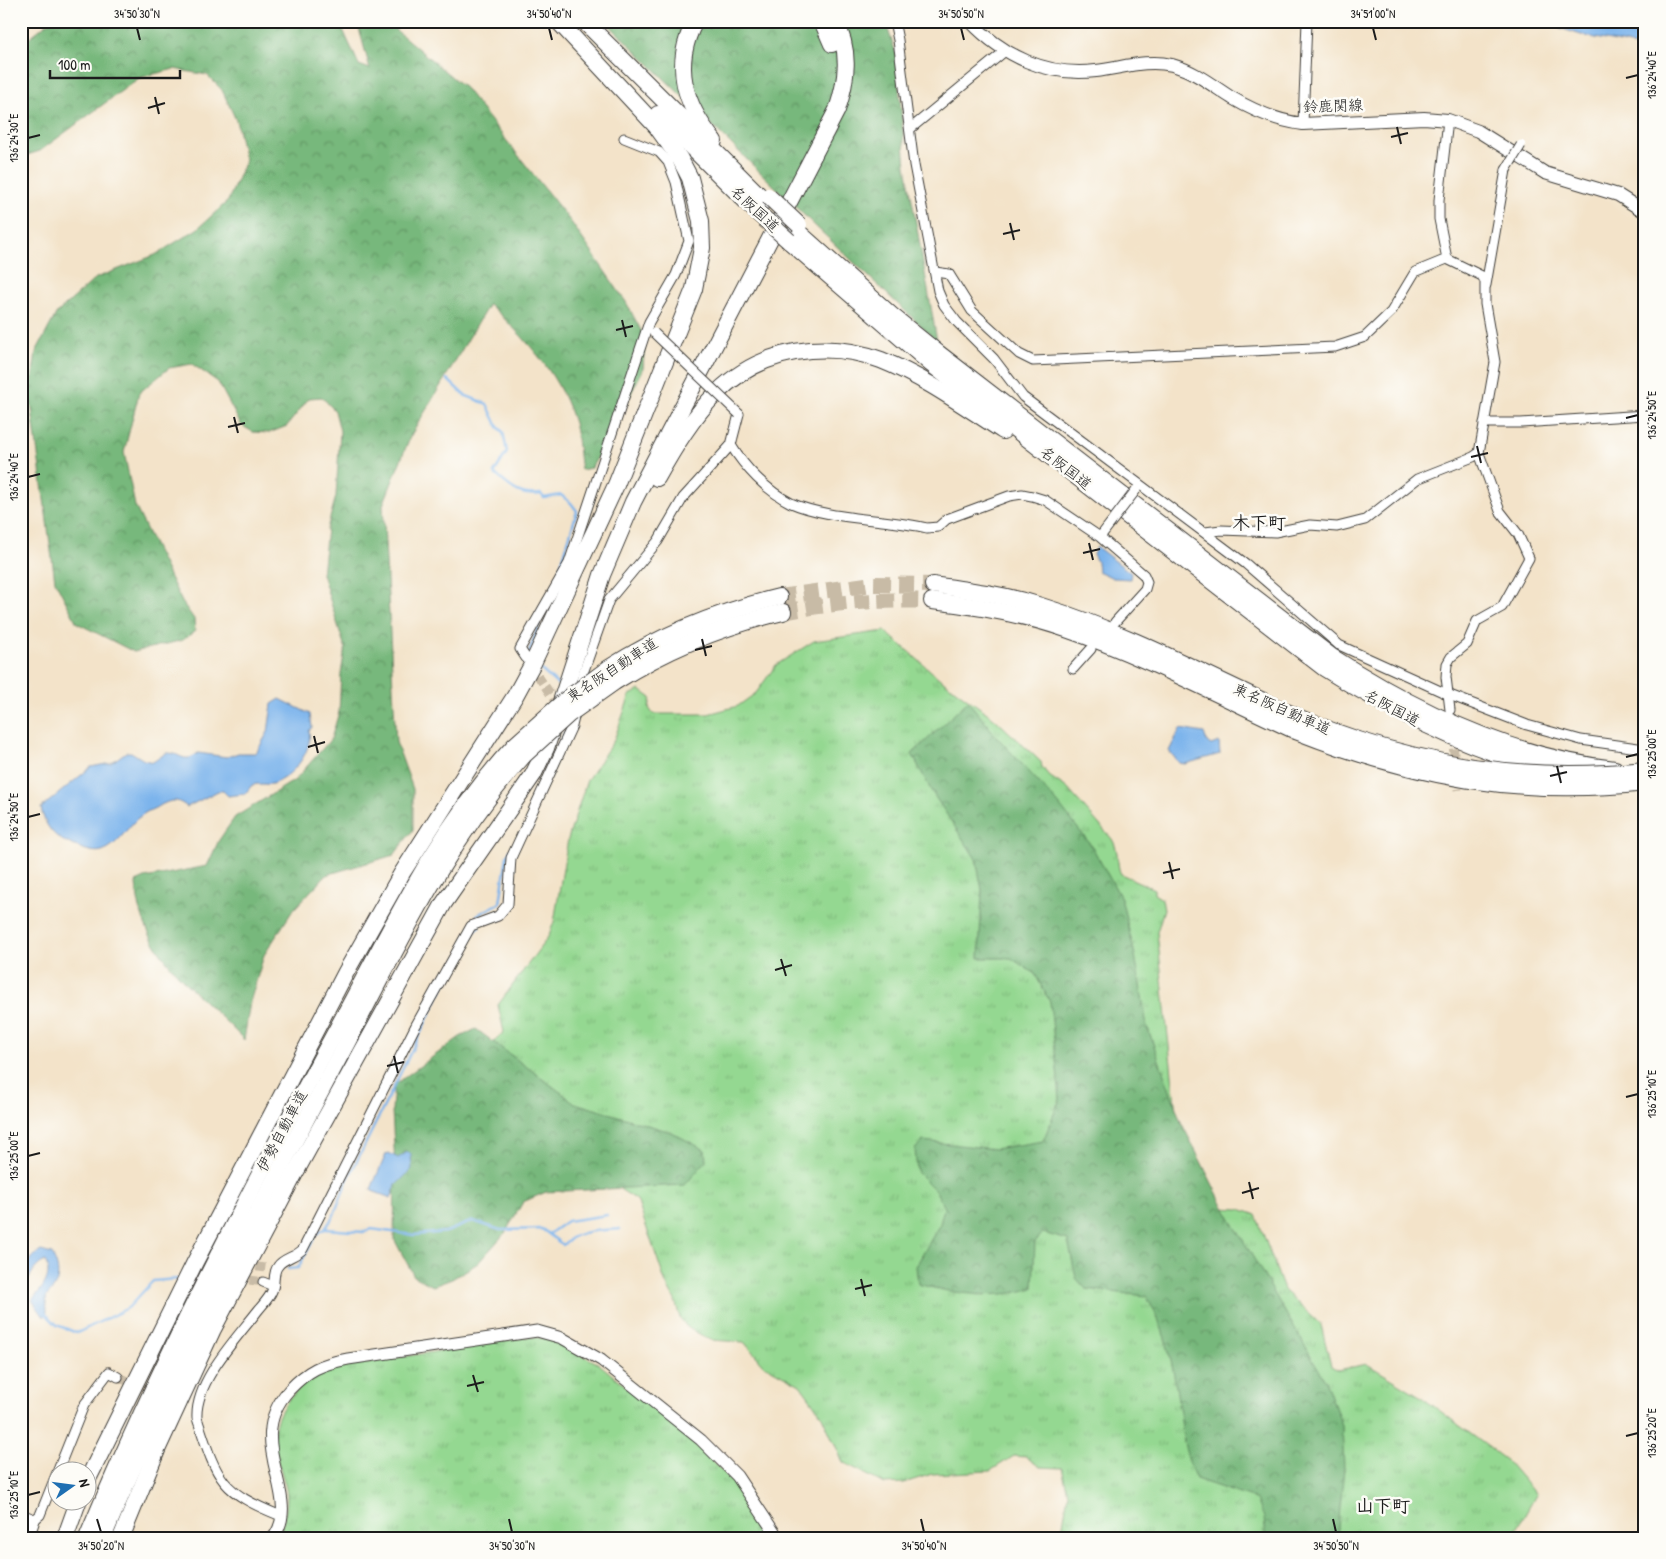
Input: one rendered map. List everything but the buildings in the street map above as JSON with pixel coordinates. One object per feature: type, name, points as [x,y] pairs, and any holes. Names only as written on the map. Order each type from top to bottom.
[{"type":"highway","points":[[97,1462],[194,1262],[346,972],[426,833],[515,696],[545,640],[641,425],[687,311],[694,289],[702,248],[701,221],[690,178],[680,159],[656,126],[558,21]]},
{"type":"highway","name":"名阪国道","points":[[567,21],[763,203],[891,315],[1298,633],[1367,680],[1436,716],[1501,742],[1574,762],[1645,771]]},
{"type":"highway","name":"名阪国道","points":[[584,21],[763,203]]},
{"type":"highway","points":[[695,21],[682,55],[683,75],[688,99],[709,135],[763,203]]},
{"type":"highway","points":[[545,640],[595,552],[817,130],[833,87],[836,64],[832,41],[822,21]]},
{"type":"highway","points":[[121,1538],[157,1450],[213,1329],[294,1175],[444,903],[533,775],[546,748],[585,622],[602,575],[633,502],[832,122],[842,96],[846,72],[845,47],[835,21]]},
{"type":"highway","name":"名阪国道","points":[[795,232],[882,324],[1289,643],[1324,668],[1397,711],[1462,742],[1535,766],[1576,776],[1645,784]]},
{"type":"highway","points":[[585,622],[633,521],[685,429],[708,401],[730,379],[755,365],[793,351],[838,349],[880,360],[908,373],[959,403],[1079,478]]},
{"type":"highway","name":"東名阪自動車道","points":[[933,593],[1066,629],[1126,652],[1299,725],[1361,756],[1397,766],[1474,782],[1553,788],[1645,784]]},
{"type":"highway","name":"東名阪自動車道","points":[[519,750],[568,715],[613,675],[694,639],[781,604]]},
{"type":"highway","name":"東名阪自動車道","points":[[1299,725],[1402,754],[1475,769],[1555,775],[1645,771]]},
{"type":"highway","name":"伊勢自動車道","points":[[87,1538],[181,1326],[363,980],[452,822],[493,768],[519,750]]},
{"type":"highway","name":"伊勢自動車道","points":[[103,1538],[193,1335],[415,914],[468,824],[519,750]]},
{"type":"highway","points":[[65,1538],[74,1512]]},
{"type":"main road","name":"鈴鹿関線","points":[[970,21],[1005,52],[1026,62],[1060,71],[1096,71],[1146,63],[1172,65],[1197,75],[1255,110],[1278,120],[1303,124],[1424,118],[1448,120],[1478,131],[1545,174],[1618,195],[1645,212]]},
{"type":"street","points":[[894,21],[914,165],[938,291],[944,306],[994,359],[1023,397],[1138,487],[1206,532],[1274,587],[1339,645],[1447,694],[1527,725],[1581,740],[1645,749]]},
{"type":"street","points":[[1303,124],[1307,21]]},
{"type":"street","points":[[910,130],[1005,52]]},
{"type":"street","points":[[1447,259],[1439,218],[1439,200],[1448,120]]},
{"type":"street","points":[[526,658],[520,649],[569,563],[649,322],[676,275],[689,241],[676,182],[668,162],[659,152],[624,138]]},
{"type":"street","points":[[1484,288],[1506,170],[1522,144]]},
{"type":"street","points":[[935,272],[949,274],[972,311],[1019,354],[1033,361],[1312,349],[1348,344],[1366,337],[1378,327],[1391,312],[1415,272],[1447,259],[1482,276],[1485,281],[1484,288],[1495,362],[1479,453],[1500,511],[1518,534],[1530,558],[1502,606],[1477,621],[1467,644],[1451,657],[1447,664],[1447,694],[1450,710]]},
{"type":"street","points":[[281,1516],[250,1504],[229,1489],[212,1465],[194,1408],[213,1370],[273,1290],[275,1269],[279,1263],[296,1256],[303,1250],[416,1025],[471,926],[498,916],[508,904],[511,858],[571,724],[582,676],[609,600],[658,541],[683,498],[731,445],[739,414],[654,333]]},
{"type":"street","points":[[1484,422],[1521,423],[1645,415]]},
{"type":"street","points":[[731,445],[742,463],[775,492],[792,503],[816,510],[927,528],[938,527],[947,519],[1009,496],[1022,494],[1045,500],[1102,535],[1140,569],[1147,582],[1145,589],[1115,622]]},
{"type":"street","points":[[1206,532],[1221,530],[1275,532],[1310,525],[1337,527],[1365,520],[1417,479],[1479,453]]},
{"type":"street","points":[[1102,535],[1138,487]]},
{"type":"street","points":[[1073,669],[1091,649]]},
{"type":"street","points":[[266,1268],[275,1269]]},
{"type":"street","points":[[263,1282],[273,1286]]},
{"type":"street","points":[[273,1538],[281,1516],[281,1496],[270,1447],[270,1426],[280,1400],[312,1370],[326,1363],[348,1359],[537,1331],[562,1338],[601,1360],[701,1440],[737,1476],[778,1538]]},
{"type":"street","points":[[28,1538],[34,1520],[40,1515],[84,1404],[109,1372],[118,1377]]},
{"type":"street","points":[[21,1515],[28,1516],[34,1520]]},
{"type":"green space","points":[[70,21],[88,24],[112,21],[339,21],[359,65],[370,69],[357,21],[385,21],[465,88],[571,222],[626,302],[645,338],[643,369],[609,439],[591,468],[581,470],[574,423],[566,400],[558,385],[527,342],[489,304],[410,437],[383,505],[396,742],[413,789],[413,830],[394,855],[326,875],[293,910],[264,955],[250,1002],[244,1040],[191,988],[160,952],[148,931],[140,908],[136,882],[145,878],[207,866],[219,840],[235,817],[295,780],[331,739],[339,712],[341,674],[345,648],[322,574],[327,529],[336,496],[340,431],[335,411],[322,397],[309,398],[287,426],[269,433],[253,432],[241,425],[218,382],[192,364],[169,368],[139,393],[124,452],[135,506],[182,602],[194,619],[195,631],[183,640],[134,652],[77,623],[55,581],[30,395],[36,352],[56,314],[96,278],[155,255],[197,229],[228,201],[245,161],[236,120],[222,90],[207,75],[174,69],[139,78],[40,151],[27,155],[21,153],[21,44],[49,22]]},
{"type":"green space","points":[[605,21],[885,21],[896,53],[906,166],[937,341],[811,222]]},
{"type":"green space","points":[[885,631],[939,678],[994,718],[1041,762],[1042,767],[1049,776],[1067,788],[1112,839],[1121,874],[1154,889],[1154,894],[1162,899],[1164,909],[1157,932],[1177,1122],[1221,1208],[1240,1209],[1256,1215],[1284,1290],[1321,1325],[1331,1366],[1338,1370],[1367,1364],[1420,1396],[1507,1461],[1536,1495],[1512,1538],[1061,1538],[1068,1493],[1062,1468],[1040,1467],[1026,1457],[1014,1456],[990,1471],[932,1474],[904,1483],[884,1484],[843,1462],[821,1414],[800,1385],[764,1365],[744,1342],[710,1340],[687,1327],[680,1318],[675,1300],[666,1284],[637,1200],[607,1181],[481,1052],[504,1032],[498,1005],[548,937],[554,922],[568,839],[587,780],[614,740],[630,695],[640,690],[651,698],[649,708],[653,714],[708,714],[738,706],[756,693],[776,665],[814,641]]},
{"type":"green space","points":[[968,701],[997,737],[1056,801],[1091,845],[1121,898],[1135,955],[1147,1026],[1181,1122],[1226,1211],[1325,1380],[1342,1426],[1344,1468],[1337,1538],[1266,1538],[1264,1518],[1257,1500],[1196,1479],[1185,1447],[1169,1353],[1154,1309],[1146,1296],[1086,1289],[1076,1278],[1068,1240],[1043,1233],[1035,1242],[1033,1288],[1019,1292],[990,1295],[946,1291],[918,1284],[916,1266],[940,1224],[944,1208],[936,1191],[917,1172],[915,1149],[923,1141],[995,1149],[1043,1141],[1060,1099],[1050,1002],[1035,974],[1011,958],[979,958],[982,890],[976,859],[932,792],[912,754]]},
{"type":"green space","points":[[476,1029],[575,1103],[671,1132],[705,1150],[706,1161],[685,1185],[546,1192],[523,1202],[505,1233],[478,1263],[452,1279],[433,1286],[414,1276],[394,1239],[395,1166],[392,1110],[394,1085],[460,1037]]},
{"type":"green space","points":[[528,1337],[552,1339],[599,1364],[694,1442],[731,1480],[771,1538],[277,1538],[284,1517],[287,1496],[275,1451],[274,1437],[280,1413],[295,1392],[326,1369]]},
{"type":"water","points":[[1539,21],[1613,21],[1626,27],[1645,31],[1645,48],[1581,35]]},
{"type":"water","points":[[1097,547],[1131,573],[1130,579],[1113,578],[1098,571],[1097,562],[1093,554]]},
{"type":"water","points":[[280,699],[310,714],[312,727],[309,731],[308,747],[300,763],[279,781],[272,784],[252,785],[245,794],[228,796],[223,791],[218,791],[187,807],[176,801],[167,802],[142,815],[113,845],[98,852],[89,851],[68,843],[54,834],[47,825],[41,808],[91,767],[111,763],[126,752],[131,752],[144,760],[153,762],[166,753],[189,758],[198,753],[227,757],[238,753],[256,753],[268,732],[272,704]]},
{"type":"water","points":[[1180,729],[1204,733],[1207,742],[1211,745],[1219,742],[1220,754],[1185,764],[1179,763],[1169,751]]},
{"type":"water","points":[[407,1152],[411,1154],[412,1169],[396,1185],[391,1198],[372,1191],[371,1189],[386,1154],[389,1153],[398,1158]]},
{"type":"water","points":[[41,1251],[52,1254],[58,1272],[56,1285],[46,1298],[47,1312],[44,1317],[32,1300],[47,1277],[48,1272],[45,1261],[33,1271],[21,1293],[21,1279],[26,1264]]},
{"type":"waterway","points":[[447,379],[464,395],[487,404],[498,427],[503,432],[507,452],[494,473],[510,487],[527,494],[541,494],[544,498],[561,495],[577,511],[559,572]]},
{"type":"waterway","points":[[528,656],[539,624]]},
{"type":"waterway","points":[[540,669],[557,684]]},
{"type":"waterway","points":[[558,747],[565,732]]},
{"type":"waterway","points":[[477,915],[500,903],[507,856],[510,850]]},
{"type":"waterway","points":[[465,946],[479,927]]},
{"type":"waterway","points":[[288,1269],[298,1268],[315,1237],[325,1229],[333,1217],[347,1181],[452,969]]},
{"type":"waterway","points":[[549,1234],[567,1221],[607,1215]]},
{"type":"waterway","points":[[326,1229],[363,1232],[371,1229],[414,1235],[446,1232],[473,1221],[500,1230],[542,1229],[563,1245],[582,1233],[620,1229]]},
{"type":"waterway","points":[[45,1313],[57,1325],[77,1333],[128,1308],[153,1281],[177,1279]]},
{"type":"tunnel","points":[[779,597],[873,584],[933,585]]},
{"type":"tunnel","points":[[783,612],[858,602],[932,601]]},
{"type":"tunnel","points":[[530,664],[559,707]]},
{"type":"tunnel","points":[[1452,735],[1458,790]]},
{"type":"tunnel","points":[[243,1265],[266,1268]]},
{"type":"tunnel","points":[[236,1278],[263,1282]]},
{"type":"tunnel","points":[[118,1377],[155,1393]]},
{"type":"district","name":"木下町","points":[[1259,523]]},
{"type":"district","name":"山下町","points":[[1383,1506]]}]
